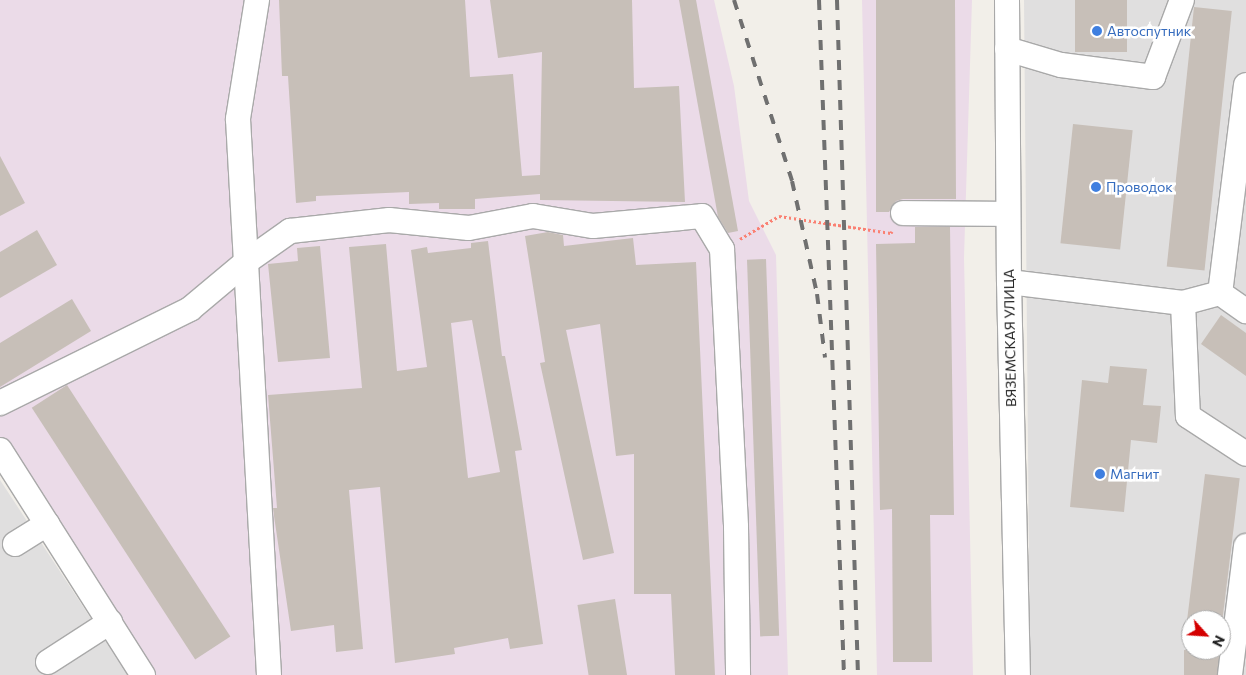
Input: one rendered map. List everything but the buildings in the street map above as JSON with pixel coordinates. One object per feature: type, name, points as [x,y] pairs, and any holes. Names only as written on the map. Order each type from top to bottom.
[{"type":"street","points":[[257,0],[238,119],[269,675]]},
{"type":"street","name":"ВЯЗЕМСКАЯ УЛИЦА","points":[[1007,0],[1009,282],[1018,675]]},
{"type":"street","points":[[1007,48],[1061,66],[1153,77],[1182,0]]},
{"type":"street","points":[[1220,293],[1243,137],[1246,85]]},
{"type":"street","points":[[903,213],[1008,214]]},
{"type":"street","points":[[0,403],[190,309],[246,262],[290,231],[389,220],[469,228],[533,216],[593,226],[702,216],[722,249],[736,528],[738,675]]},
{"type":"street","points":[[1009,282],[1183,303],[1220,293]]},
{"type":"street","points":[[1220,293],[1246,312]]},
{"type":"street","points":[[1183,303],[1188,416],[1246,454]]},
{"type":"street","points":[[0,450],[143,675]]},
{"type":"street","points":[[15,544],[47,524]]},
{"type":"street","points":[[1230,675],[1243,603],[1246,546]]},
{"type":"street","points":[[48,662],[110,622]]},
{"type":"path","points":[[722,249],[779,216],[891,233],[903,213]]},
{"type":"shaded area","points":[[0,0],[714,0],[734,86],[749,201],[776,255],[788,675],[153,675],[0,438]]},
{"type":"shaded area","points":[[862,0],[972,0],[964,258],[973,675],[877,675]]},
{"type":"shaded area","points":[[1024,0],[1246,0],[1246,675],[1030,675]]},
{"type":"shaded area","points":[[0,480],[128,675],[0,675]]},
{"type":"railway","points":[[734,0],[792,181],[817,294],[825,357]]},
{"type":"railway","points":[[819,0],[844,675]]},
{"type":"railway","points":[[837,0],[858,675]]},
{"type":"place","name":"Автоспутник","points":[[1097,31]]},
{"type":"place","name":"Проводок","points":[[1096,187]]},
{"type":"place","name":"Магнит","points":[[1100,474]]}]
